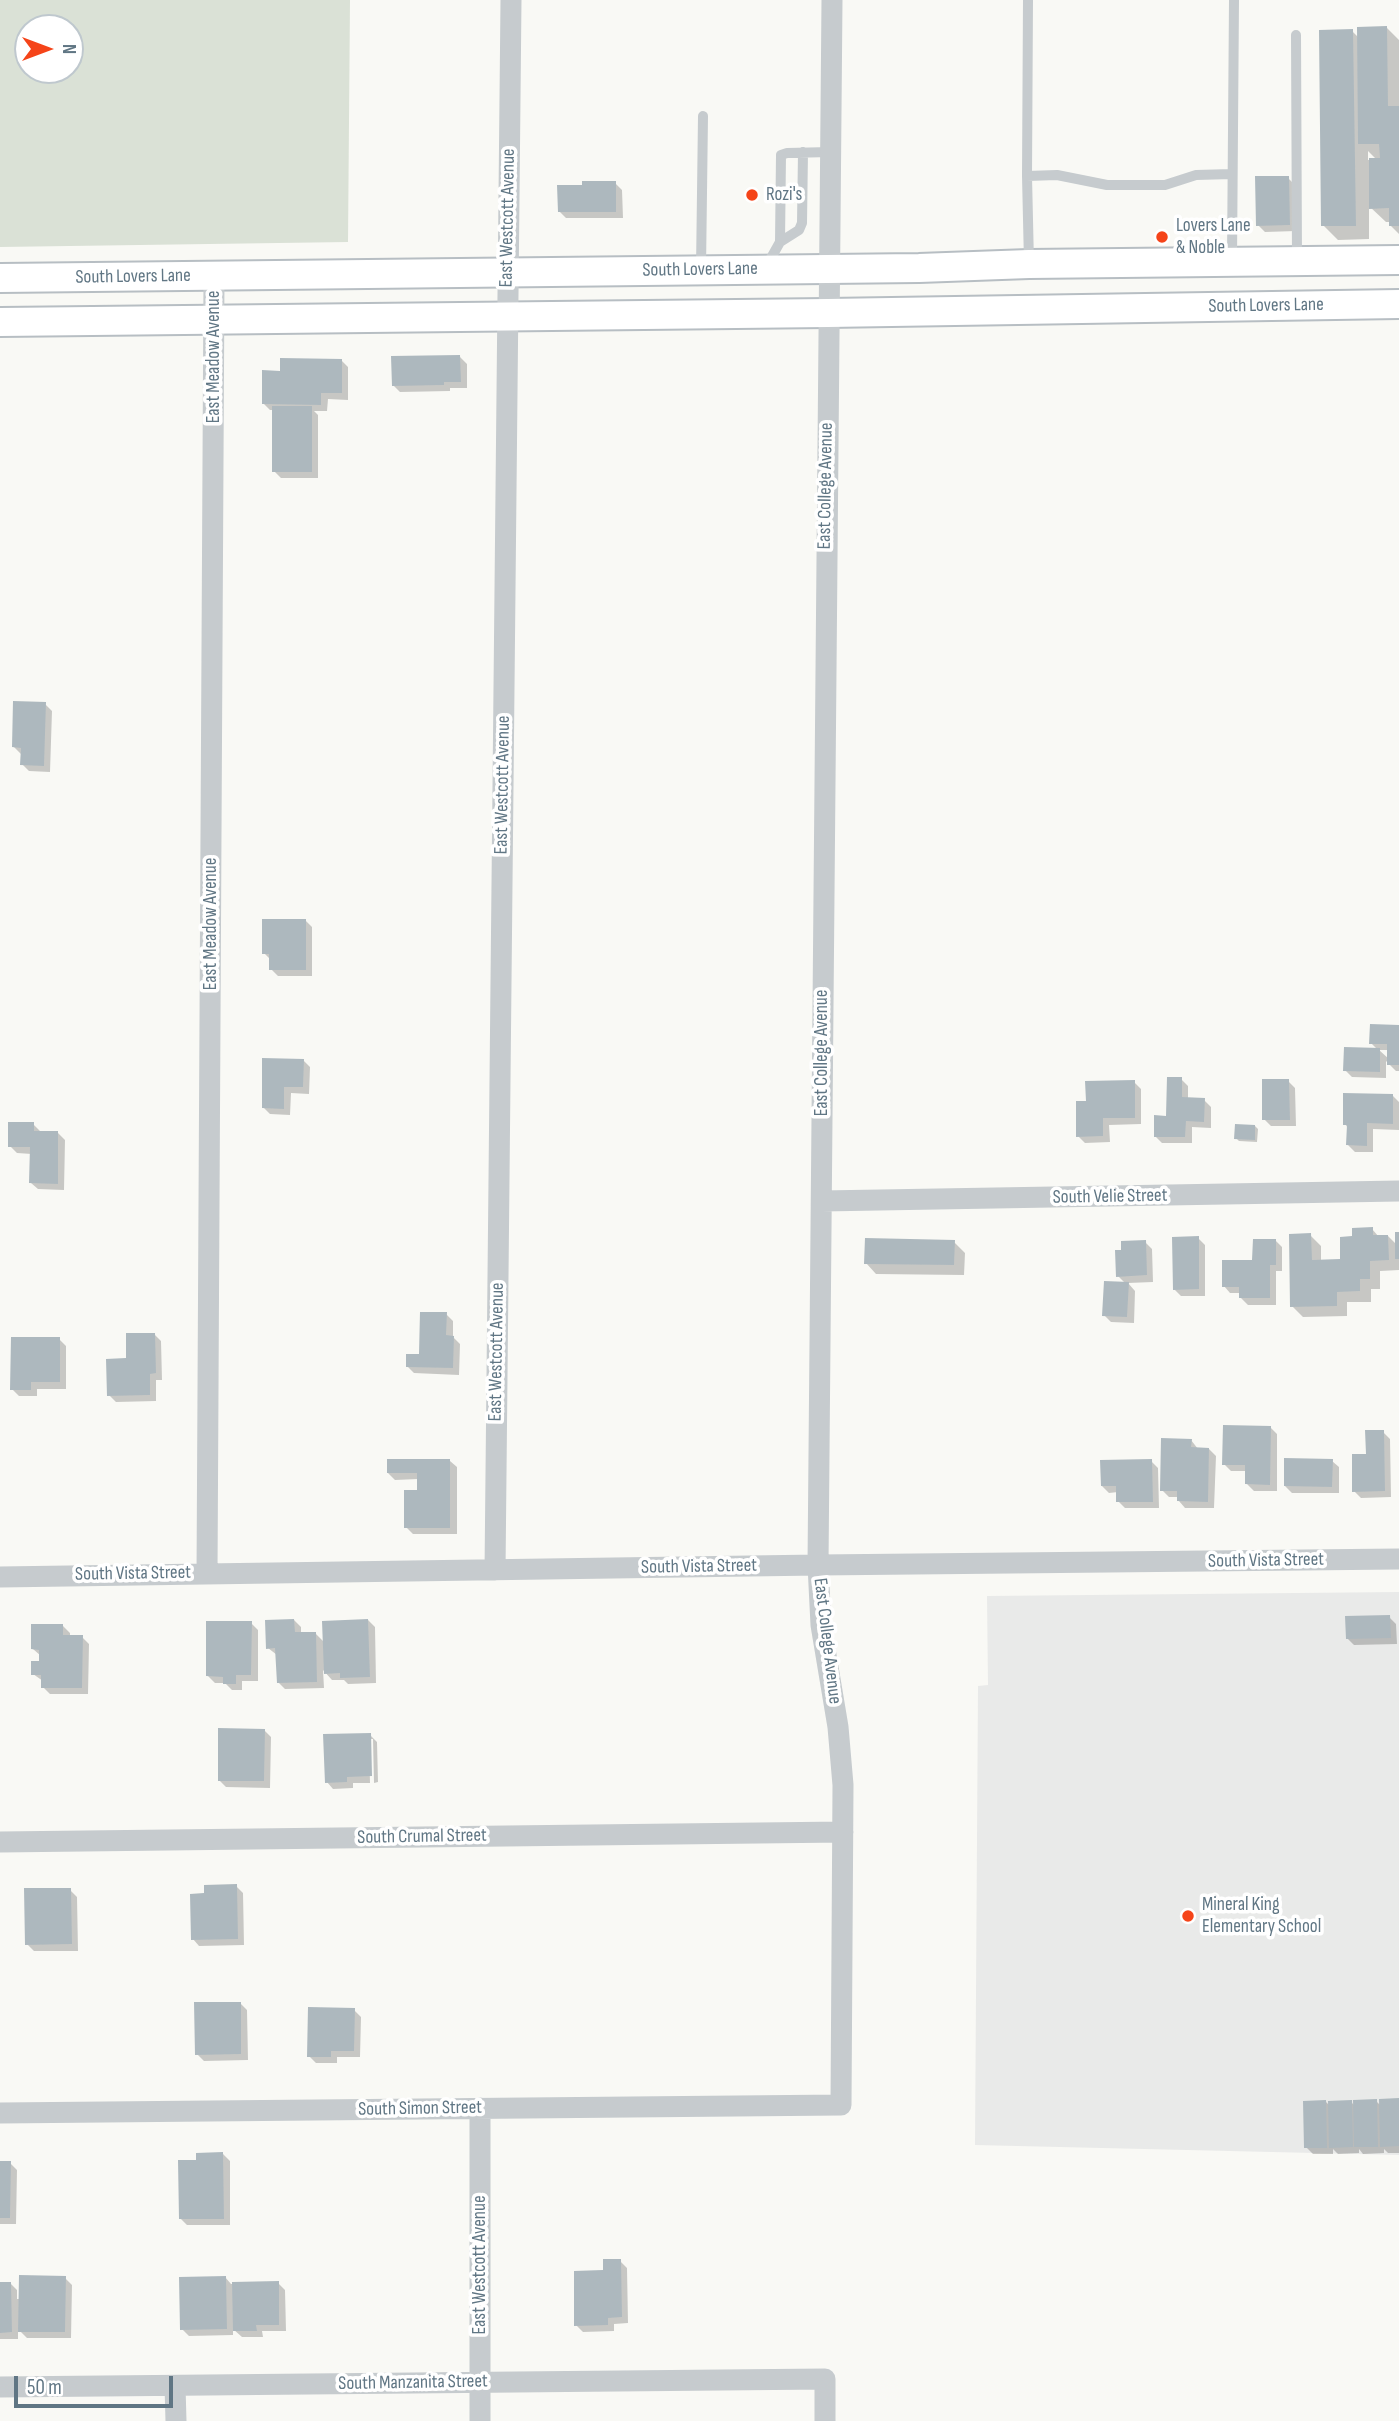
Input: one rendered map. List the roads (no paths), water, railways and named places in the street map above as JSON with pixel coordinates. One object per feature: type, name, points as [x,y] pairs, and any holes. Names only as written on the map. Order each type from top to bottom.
[{"type":"main road","name":"South Lovers Lane","points":[[0,278],[1399,260]]},
{"type":"main road","points":[[1362,304],[1399,293]]},
{"type":"main road","name":"South Lovers Lane","points":[[0,322],[1399,304]]},
{"type":"street","name":"East Westcott Avenue","points":[[495,1570],[511,0]]},
{"type":"street","name":"East College Avenue","points":[[832,0],[818,1565],[821,1625],[838,1727],[843,1832],[841,2105]]},
{"type":"street","name":"East Meadow Avenue","points":[[207,1573],[214,276]]},
{"type":"street","name":"South Velie Street","points":[[822,1201],[1399,1191]]},
{"type":"street","name":"South Vista Street","points":[[0,1577],[1399,1559]]},
{"type":"street","name":"South Crumal Street","points":[[0,1842],[843,1832]]},
{"type":"street","name":"South Simon Street","points":[[0,2113],[841,2105]]},
{"type":"street","name":"East Westcott Avenue","points":[[480,2108],[480,2421]]},
{"type":"street","name":"South Manzanita Street","points":[[0,2387],[825,2379],[825,2421]]},
{"type":"street","points":[[175,2386],[176,2421]]},
{"type":"lane","points":[[1028,0],[1029,264]]},
{"type":"lane","points":[[1233,263],[1234,0]]},
{"type":"lane","points":[[1296,35],[1297,262]]},
{"type":"lane","points":[[701,269],[703,116]]},
{"type":"lane","points":[[779,242],[799,230],[802,223],[803,152]]},
{"type":"lane","points":[[765,269],[779,242],[781,155],[831,152]]},
{"type":"lane","points":[[1027,176],[1057,175],[1107,185],[1165,184],[1196,175],[1232,174]]},
{"type":"place","name":"Rozi's","points":[[752,195]]},
{"type":"place","name":"Lovers Lane & Noble","points":[[1162,237]]},
{"type":"place","name":"Mineral King Elementary School","points":[[1188,1916]]}]
